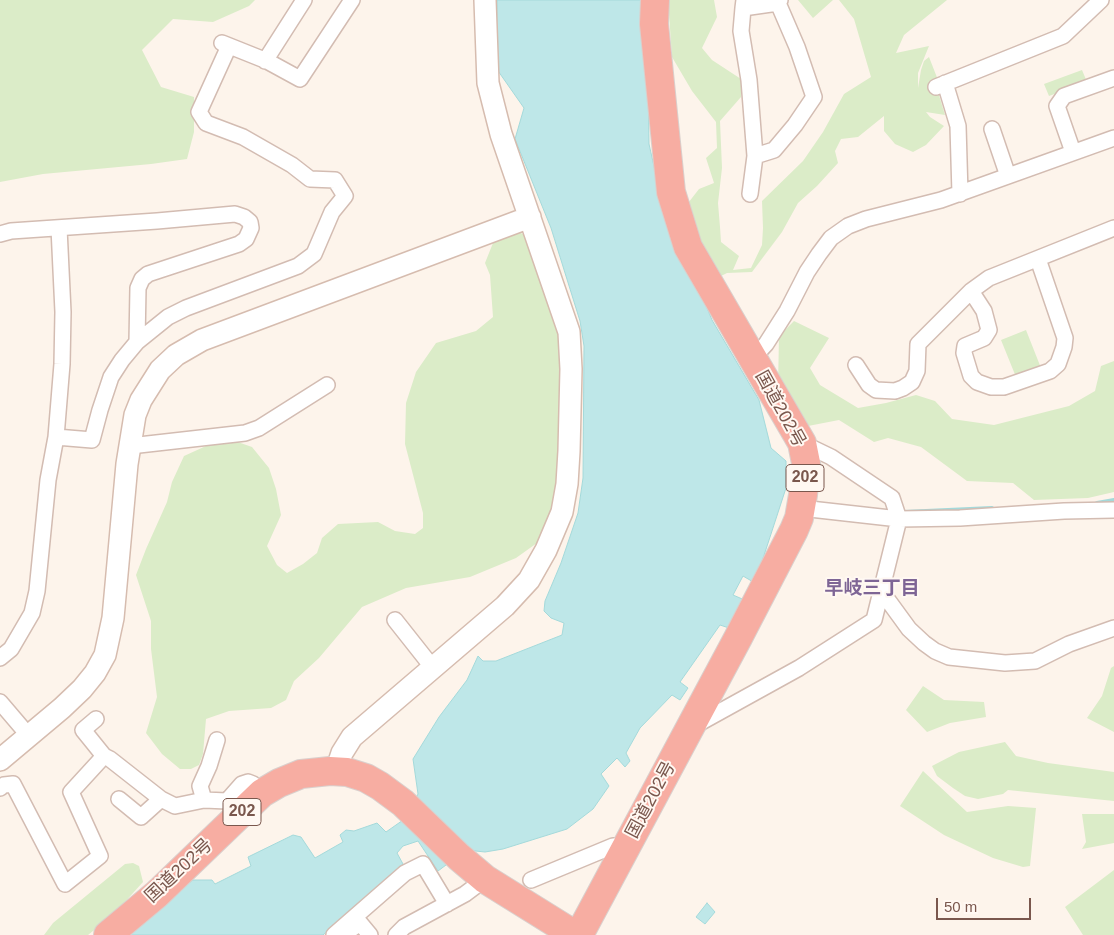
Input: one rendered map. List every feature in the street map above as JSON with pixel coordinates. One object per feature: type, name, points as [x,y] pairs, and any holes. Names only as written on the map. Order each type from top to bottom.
[{"type":"highway","name":"国道202号","points":[[108,935],[156,894],[262,793],[279,783],[302,774],[336,771],[347,772],[366,778],[380,786],[403,803],[459,857],[485,879],[577,935],[659,787],[794,530],[801,508],[806,463],[802,442],[688,248],[671,192],[654,24],[656,0]]},
{"type":"street","points":[[265,61],[304,0]]},
{"type":"street","points":[[56,436],[92,440],[112,377],[122,360],[137,342],[168,317],[186,308],[298,266],[314,254],[332,212],[346,196],[335,180],[310,179],[292,165],[243,137],[206,122],[199,112],[226,44],[300,79],[352,0]]},
{"type":"street","points":[[336,771],[342,753],[352,737],[505,606],[529,580],[546,550],[562,512],[568,476],[571,348],[569,332],[501,134],[488,83],[485,0]]},
{"type":"street","points":[[960,194],[958,126],[941,85],[1063,36],[1101,0]]},
{"type":"street","points":[[750,194],[755,156],[749,80],[741,31],[743,4],[779,2],[814,96],[796,125],[774,150],[755,156]]},
{"type":"street","points":[[1072,152],[1057,106],[1064,96],[1114,78]]},
{"type":"street","points":[[992,129],[1008,176]]},
{"type":"street","points":[[752,359],[766,344],[787,311],[807,272],[831,238],[848,226],[866,219],[960,194],[1114,138]]},
{"type":"street","points":[[0,234],[11,231],[157,222],[235,214],[244,216],[250,222],[251,228],[246,239],[239,244],[148,274],[142,279],[138,288],[137,342]]},
{"type":"street","points":[[0,760],[82,689],[95,673],[105,655],[113,618],[130,446],[135,415],[141,400],[160,370],[176,355],[202,340],[530,217]]},
{"type":"street","points":[[0,658],[11,649],[32,613],[37,591],[48,480],[56,436],[62,364],[63,312],[59,228]]},
{"type":"street","points":[[856,365],[869,385],[876,390],[894,391],[903,388],[912,382],[917,371],[918,344],[970,291],[989,278],[1114,228]]},
{"type":"street","points":[[970,291],[984,311],[989,330],[984,338],[965,346],[964,353],[970,376],[991,388],[1004,387],[1050,371],[1058,364],[1064,348],[1064,338],[1038,259]]},
{"type":"street","points":[[130,446],[245,433],[259,428],[327,385]]},
{"type":"street","points":[[688,730],[799,668],[874,620],[899,519],[892,498],[831,457],[802,442]]},
{"type":"street","points":[[801,508],[899,519],[960,518],[1064,510],[1114,510]]},
{"type":"street","points":[[882,592],[909,629],[935,651],[949,657],[1005,663],[1035,661],[1068,644],[1114,628]]},
{"type":"street","points":[[395,620],[432,668]]},
{"type":"street","points":[[0,702],[29,736]]},
{"type":"street","points":[[96,719],[83,730],[104,756],[161,799],[175,806],[204,800],[227,801],[242,784],[248,782],[253,784],[262,793]]},
{"type":"street","points":[[204,800],[200,786],[209,766],[217,740]]},
{"type":"street","points":[[0,788],[4,785],[14,784],[65,884],[100,856],[71,792],[104,756]]},
{"type":"street","points":[[119,799],[141,817],[161,799]]},
{"type":"street","points":[[531,880],[613,846],[626,846]]},
{"type":"street","points":[[334,935],[404,873],[424,864],[447,904]]},
{"type":"street","points":[[396,935],[404,927],[465,894],[485,879]]},
{"type":"street","points":[[344,935],[360,923],[370,935]]},
{"type":"green space","points":[[0,0],[255,0],[249,6],[213,22],[173,19],[142,50],[161,87],[194,97],[194,132],[187,159],[43,174],[0,182]]},
{"type":"green space","points":[[668,0],[714,0],[717,17],[702,48],[712,60],[741,79],[741,97],[720,121],[722,168],[718,203],[721,242],[739,256],[733,270],[751,268],[762,245],[762,201],[803,161],[823,132],[844,94],[871,77],[854,19],[839,0],[947,0],[904,35],[896,53],[929,46],[918,73],[918,88],[924,61],[929,57],[938,80],[938,92],[945,115],[926,112],[944,126],[926,145],[913,152],[895,144],[884,131],[884,116],[858,137],[841,139],[835,151],[838,163],[798,203],[782,232],[752,272],[727,273],[713,280],[685,207],[699,189],[714,183],[706,158],[717,148],[716,122],[692,91],[672,57]]},
{"type":"green space","points":[[798,0],[833,0],[813,18]]},
{"type":"green space","points":[[1082,70],[1087,82],[1049,96],[1044,84]]},
{"type":"green space","points":[[513,230],[523,234],[531,247],[561,337],[562,488],[549,521],[537,543],[516,558],[470,577],[406,588],[362,607],[319,658],[294,681],[286,700],[271,708],[229,711],[206,719],[203,754],[199,765],[191,769],[180,769],[162,754],[146,733],[157,697],[151,649],[151,621],[136,575],[184,456],[206,446],[232,440],[252,447],[269,468],[276,489],[281,515],[267,546],[277,565],[287,573],[317,553],[322,538],[338,524],[378,522],[395,531],[415,534],[423,528],[423,513],[405,444],[406,403],[416,372],[436,343],[476,331],[493,317],[490,275],[485,263],[493,243],[503,234]]},
{"type":"green space","points":[[794,321],[829,338],[810,368],[820,385],[858,408],[916,395],[935,401],[952,419],[994,425],[1069,406],[1095,391],[1101,366],[1114,361],[1114,492],[1088,498],[1034,500],[1013,483],[967,481],[921,447],[888,438],[874,442],[839,420],[808,426],[778,387],[779,336]]},
{"type":"green space","points":[[1026,330],[1041,368],[1016,377],[1001,340]]},
{"type":"green space","points":[[1114,666],[1114,732],[1087,718],[1102,696],[1111,668]]},
{"type":"green space","points":[[923,686],[944,700],[984,702],[986,717],[950,723],[927,732],[906,710]]},
{"type":"green space","points":[[1005,742],[1016,756],[1048,763],[1114,772],[1114,801],[1008,790],[1003,794],[978,799],[965,796],[953,788],[937,776],[932,766],[959,752]]},
{"type":"green space","points":[[923,771],[967,812],[1008,806],[1036,808],[1030,866],[1023,867],[993,858],[944,835],[900,806]]},
{"type":"green space","points":[[1082,814],[1114,814],[1114,843],[1082,849],[1086,842]]},
{"type":"green space","points":[[133,863],[139,866],[143,882],[114,914],[88,935],[44,935],[53,923],[125,864]]},
{"type":"green space","points":[[1114,870],[1114,935],[1083,935],[1065,907]]},
{"type":"water","points":[[497,0],[647,0],[649,144],[660,193],[712,320],[759,400],[771,448],[786,461],[786,488],[755,583],[743,576],[733,595],[747,601],[732,629],[720,625],[680,682],[688,688],[680,700],[672,695],[640,728],[626,753],[630,761],[625,767],[617,758],[601,774],[609,786],[593,809],[567,829],[503,849],[485,852],[466,850],[438,871],[418,841],[403,846],[397,853],[403,864],[323,935],[123,935],[165,900],[193,880],[212,880],[215,884],[251,866],[248,857],[293,835],[301,837],[315,858],[343,842],[340,835],[346,830],[354,831],[377,823],[386,832],[406,818],[418,794],[413,759],[439,717],[467,680],[478,656],[483,661],[496,661],[562,635],[564,623],[551,618],[544,611],[545,601],[561,563],[578,513],[583,478],[584,346],[580,321],[551,228],[515,139],[524,108],[496,68]]},
{"type":"water","points":[[707,903],[715,912],[705,924],[696,917]]},
{"type":"waterway","points":[[1097,503],[1114,500]]},
{"type":"waterway","points":[[904,512],[992,508]]},
{"type":"district","name":"早岐三丁目","points":[[872,589]]}]
